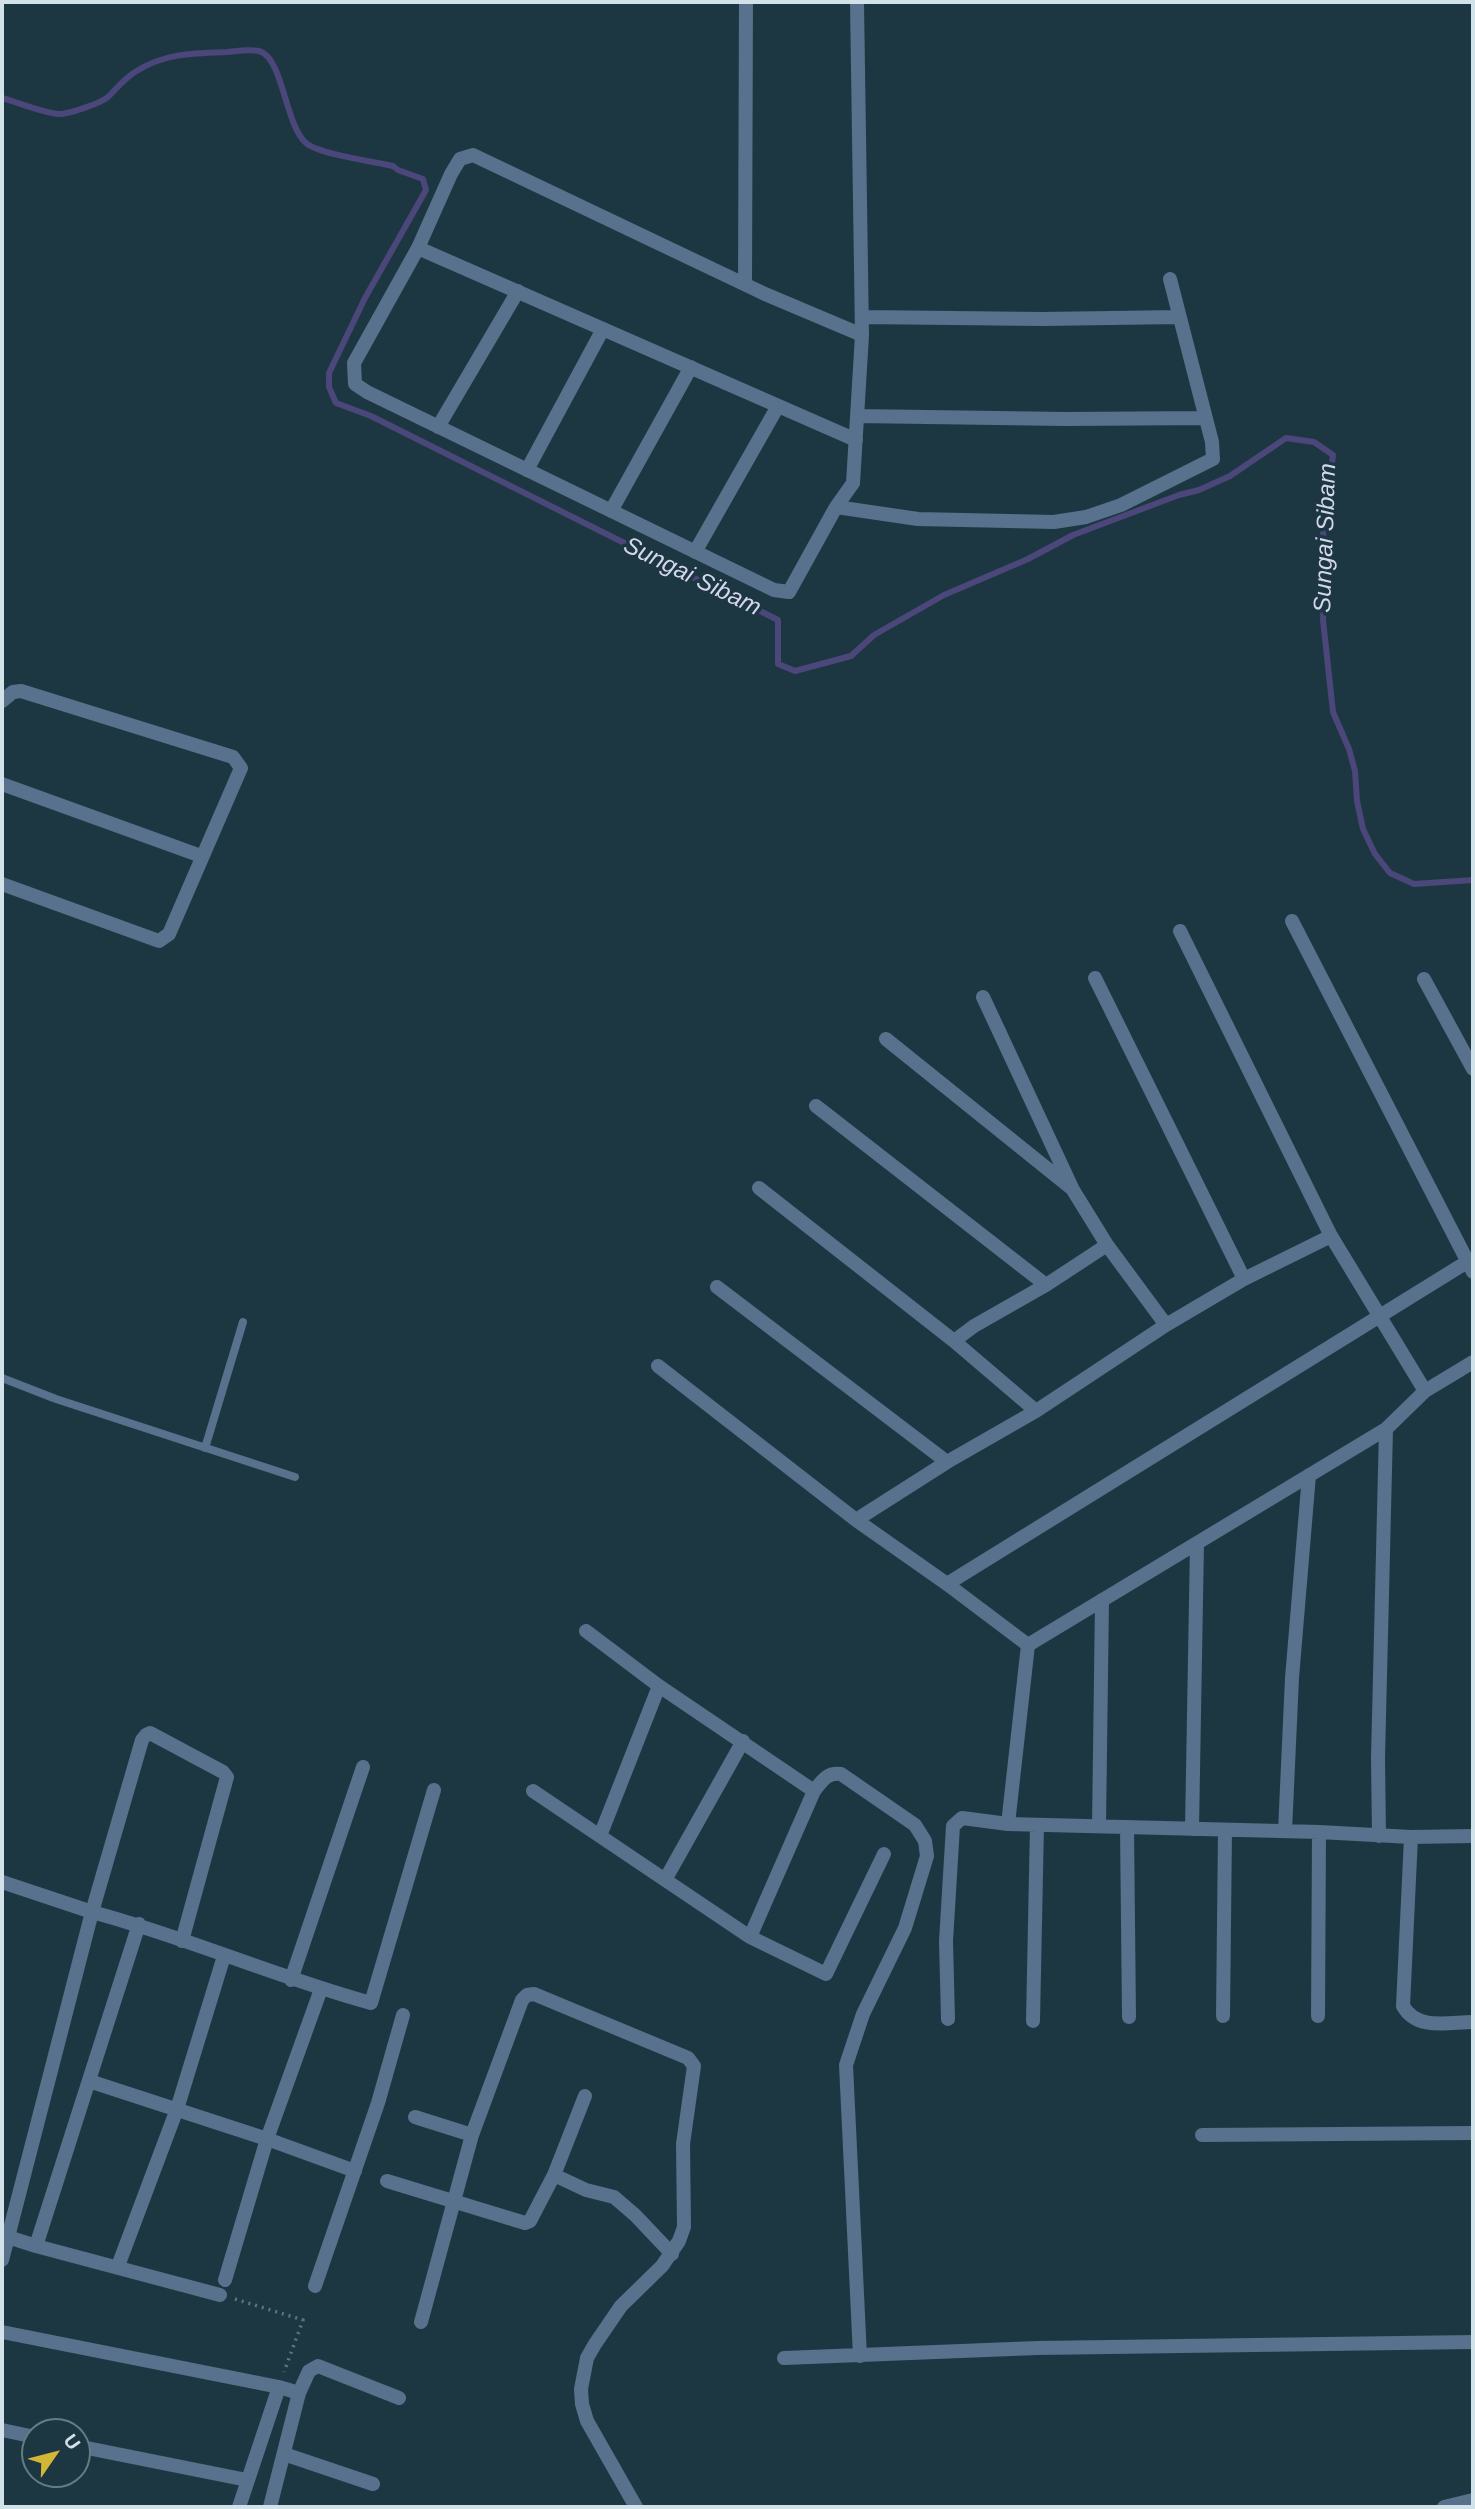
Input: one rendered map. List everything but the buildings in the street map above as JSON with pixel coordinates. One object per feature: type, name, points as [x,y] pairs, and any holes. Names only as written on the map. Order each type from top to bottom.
[{"type":"street","points":[[745,284],[746,2]]},
{"type":"street","points":[[857,2],[862,335],[853,483],[836,507],[789,592],[774,590],[355,384],[354,363],[418,248],[460,159],[473,155],[745,284],[862,335]]},
{"type":"street","points":[[418,248],[856,440]]},
{"type":"street","points":[[836,507],[918,519],[1055,522],[1086,517],[1121,505],[1213,459],[1170,279]]},
{"type":"street","points":[[439,427],[518,292]]},
{"type":"street","points":[[862,317],[1180,317]]},
{"type":"street","points":[[527,470],[603,329]]},
{"type":"street","points":[[611,511],[691,367]]},
{"type":"street","points":[[695,552],[778,406]]},
{"type":"street","points":[[857,416],[1205,418]]},
{"type":"street","points":[[2,701],[13,692],[21,691],[233,757],[241,768],[169,934],[159,941],[2,884]]},
{"type":"street","points":[[2,784],[201,856]]},
{"type":"street","points":[[947,1584],[1079,1500],[1382,1316],[1470,1267],[1292,921]]},
{"type":"street","points":[[1180,931],[1331,1236],[1382,1316],[1425,1391]]},
{"type":"street","points":[[1095,978],[1244,1279]]},
{"type":"street","points":[[1424,979],[1473,1069]]},
{"type":"street","points":[[983,997],[1073,1190],[1107,1245],[1166,1325]]},
{"type":"street","points":[[886,1039],[1073,1190]]},
{"type":"street","points":[[816,1106],[1046,1285]]},
{"type":"street","points":[[759,1188],[954,1341],[1036,1411]]},
{"type":"street","points":[[856,1520],[947,1462],[1036,1411],[1166,1325],[1244,1279],[1331,1236]]},
{"type":"street","points":[[954,1341],[1107,1245]]},
{"type":"street","points":[[717,1287],[947,1462]]},
{"type":"street","points":[[1028,1645],[1386,1429],[1425,1391],[1473,1362]]},
{"type":"street","points":[[658,1366],[856,1520],[1028,1645]]},
{"type":"street","points":[[1379,1836],[1378,1758],[1386,1429]]},
{"type":"street","points":[[1284,1831],[1308,1475]]},
{"type":"street","points":[[1192,1829],[1197,1543]]},
{"type":"street","points":[[1099,1826],[1102,1600]]},
{"type":"street","points":[[586,1632],[659,1686],[814,1791]]},
{"type":"street","points":[[1008,1824],[1028,1645]]},
{"type":"street","points":[[600,1836],[659,1686]]},
{"type":"street","points":[[2,2260],[92,1912],[142,1740],[150,1733],[223,1772],[227,1777],[182,1941]]},
{"type":"street","points":[[665,1880],[743,1741]]},
{"type":"street","points":[[291,1980],[363,1767]]},
{"type":"street","points":[[750,1937],[814,1791],[826,1776],[841,1774],[915,1825],[925,1841],[927,1856],[905,1927],[863,2014],[846,2065],[860,2356]]},
{"type":"street","points":[[2,1882],[92,1912],[139,1924],[291,1980],[371,2003],[434,1790]]},
{"type":"street","points":[[533,1791],[750,1937],[826,1974],[884,1854]]},
{"type":"street","points":[[948,2019],[946,1941],[953,1826],[962,1818],[1008,1824],[1411,1837],[1473,1836]]},
{"type":"street","points":[[1033,2021],[1037,1825]]},
{"type":"street","points":[[1127,1827],[1129,2017]]},
{"type":"street","points":[[1223,2016],[1225,1830]]},
{"type":"street","points":[[1318,2017],[1319,1832]]},
{"type":"street","points":[[1411,1837],[1403,2006],[1414,2019],[1424,2023],[1473,2022]]},
{"type":"street","points":[[36,2246],[139,1924]]},
{"type":"street","points":[[118,2266],[177,2109],[224,1956]]},
{"type":"street","points":[[225,2280],[267,2139],[321,1989]]},
{"type":"street","points":[[421,2322],[472,2135],[522,2000],[527,1995],[534,1994],[688,2058],[694,2066],[683,2144],[684,2227],[672,2254],[627,2299],[595,2344],[587,2358],[581,2389],[587,2421],[636,2507]]},
{"type":"street","points":[[315,2286],[378,2103],[404,2015]]},
{"type":"street","points":[[89,2081],[267,2139],[355,2171]]},
{"type":"street","points":[[387,2181],[524,2223],[530,2221],[554,2175],[585,2096]]},
{"type":"street","points":[[415,2117],[472,2135]]},
{"type":"street","points":[[1202,2136],[1473,2133]]},
{"type":"street","points":[[554,2175],[586,2190],[614,2197],[672,2254]]},
{"type":"street","points":[[8,2237],[220,2294]]},
{"type":"street","points":[[2,2332],[299,2393]]},
{"type":"street","points":[[784,2358],[1037,2348],[1473,2342]]},
{"type":"street","points":[[270,2507],[299,2393],[309,2371],[318,2366],[399,2398]]},
{"type":"street","points":[[239,2507],[279,2387]]},
{"type":"street","points":[[2,2430],[21,2434]]},
{"type":"street","points":[[91,2449],[247,2480]]},
{"type":"street","points":[[284,2454],[373,2484]]},
{"type":"street","points":[[1444,2507],[1473,2500]]},
{"type":"lane","points":[[205,1448],[243,1322]]},
{"type":"lane","points":[[2,1378],[56,1399],[295,1477]]},
{"type":"path","points":[[220,2294],[303,2320],[279,2387]]},
{"type":"waterway","name":"Sungai Sibam","points":[[2,98],[62,114],[108,97],[135,72],[157,61],[191,54],[247,50],[259,51],[267,56],[274,65],[293,122],[306,143],[334,154],[393,166],[423,179],[426,190],[365,298],[329,373],[329,387],[336,403],[371,416],[778,620],[778,664],[795,671],[851,656],[874,635],[944,595],[1028,559],[1073,535],[1199,490],[1230,476],[1286,438],[1314,442],[1333,455],[1323,528],[1323,620],[1333,712],[1355,771],[1357,801],[1363,829],[1375,854],[1390,873],[1414,884],[1473,880]]}]
